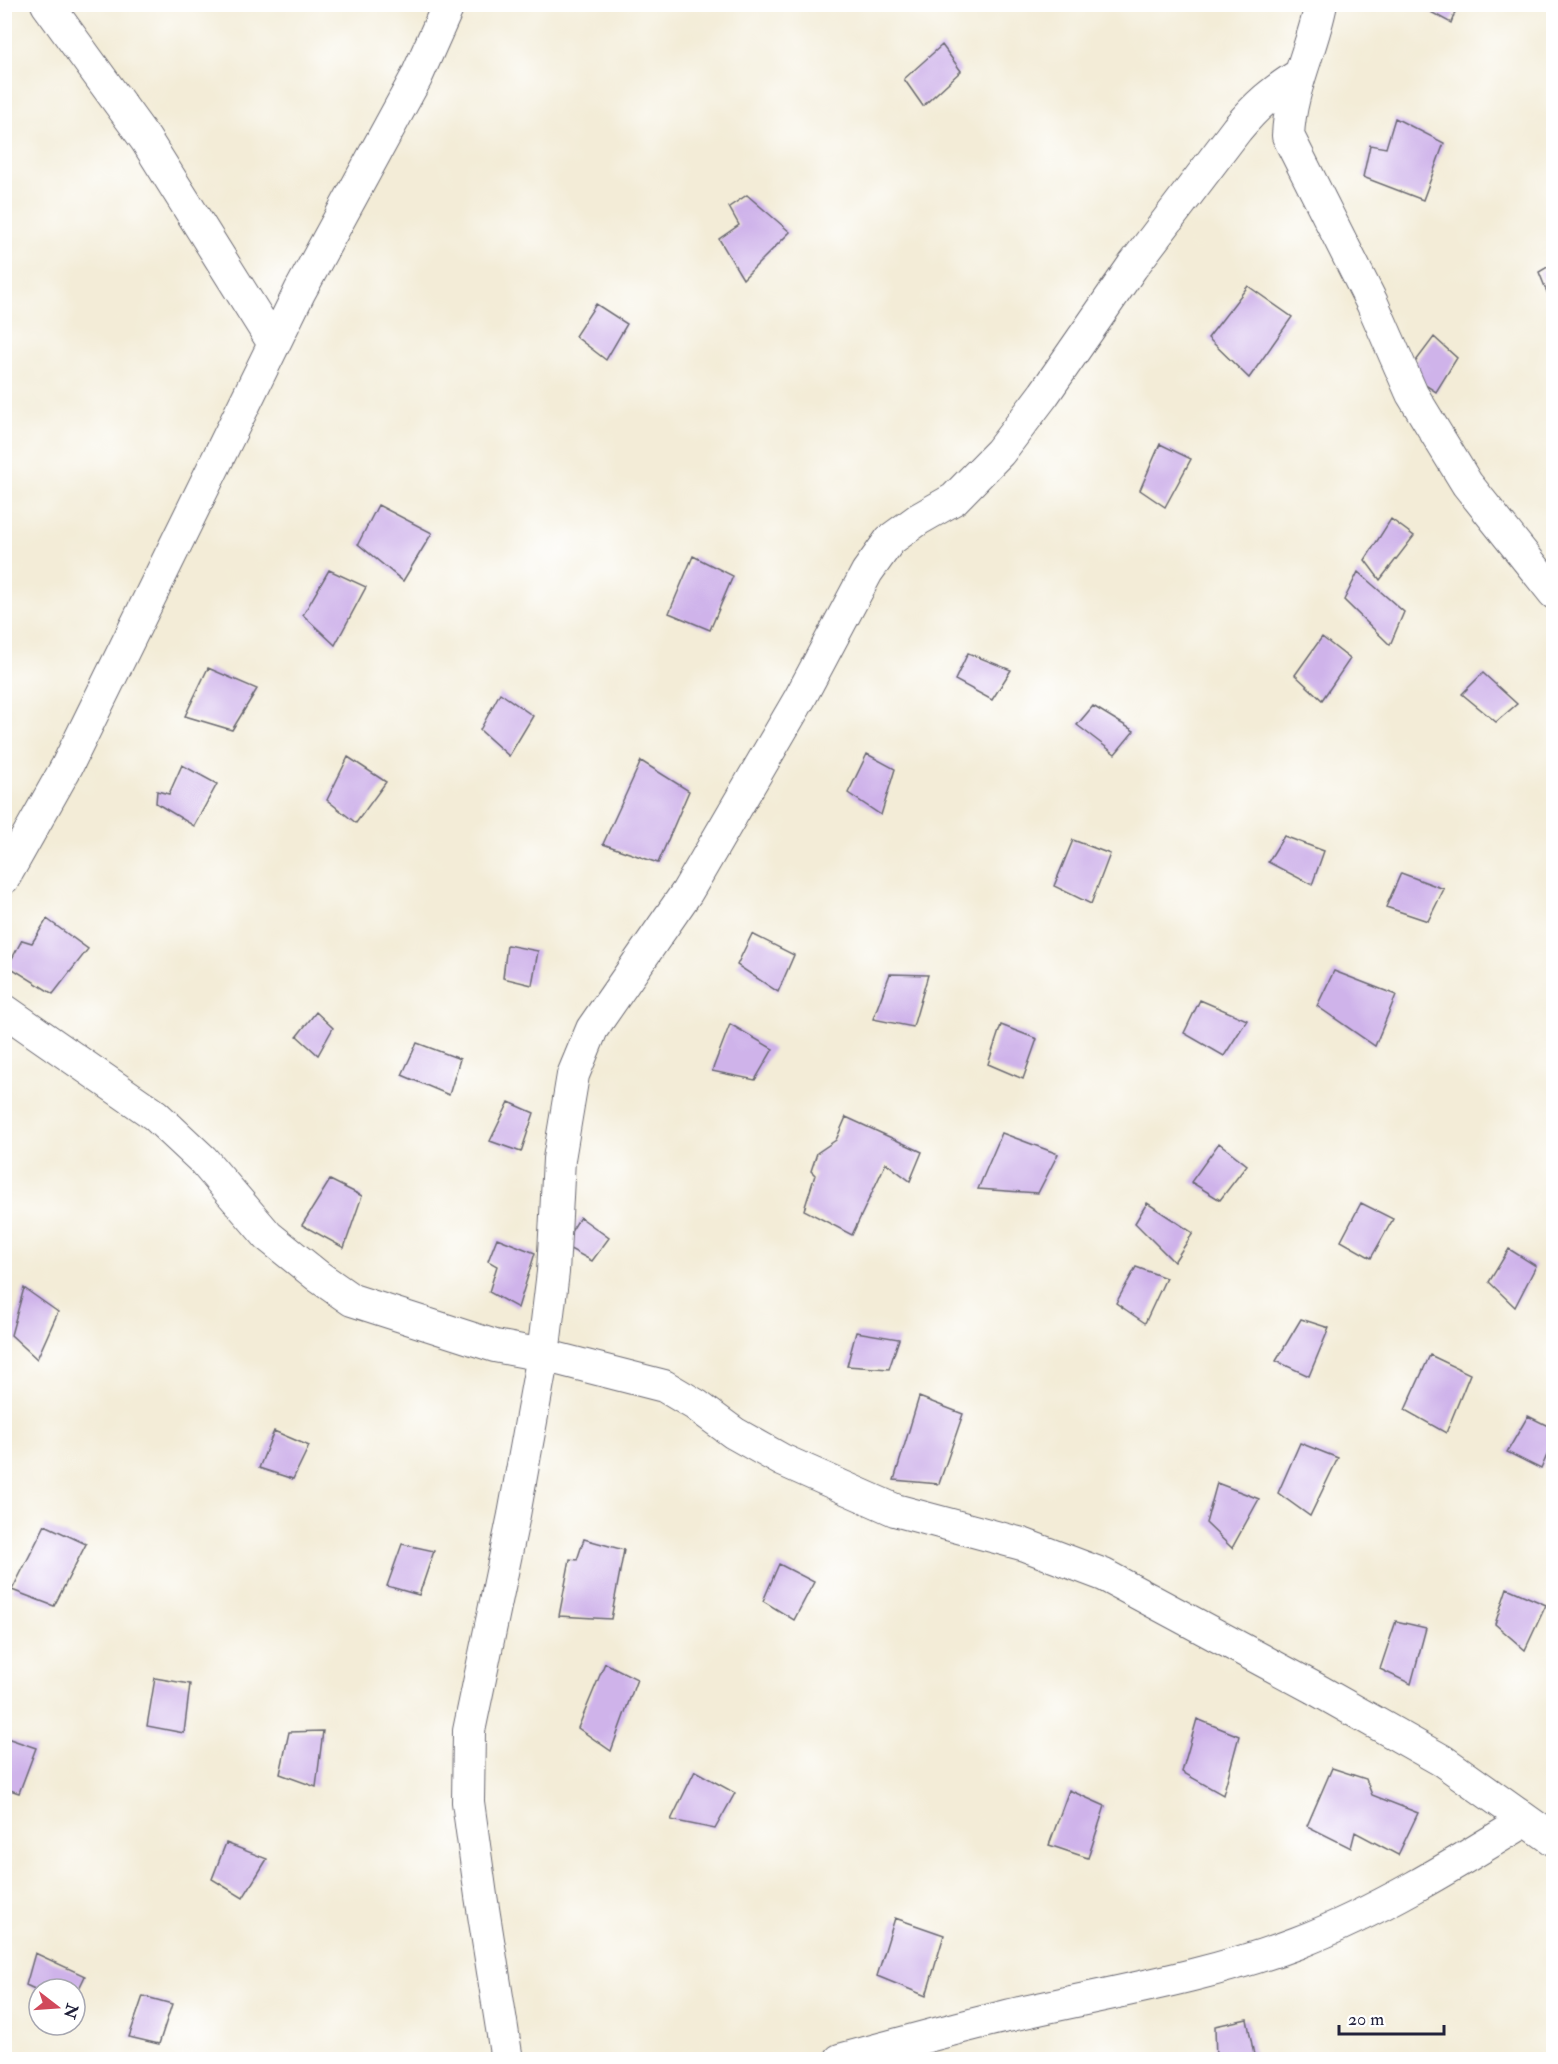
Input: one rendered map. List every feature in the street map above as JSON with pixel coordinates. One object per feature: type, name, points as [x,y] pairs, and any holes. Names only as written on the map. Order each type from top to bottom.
[{"type":"street","points":[[47,4],[146,140],[274,344]]},
{"type":"street","points":[[4,878],[67,765],[300,291],[416,78],[449,4]]},
{"type":"street","points":[[1321,4],[1316,28],[1299,75],[1289,113],[1288,136],[1372,303],[1412,394],[1467,484],[1554,593]]},
{"type":"street","points":[[507,2060],[482,1907],[468,1802],[470,1731],[514,1515],[543,1355],[553,1272],[559,1159],[573,1075],[592,1029],[687,892],[800,698],[867,572],[890,540],[919,519],[954,499],[1000,452],[1044,394],[1132,267],[1237,129],[1270,93],[1299,75]]},
{"type":"street","points":[[4,1010],[155,1115],[203,1160],[268,1236],[352,1300],[495,1346],[543,1355],[664,1386],[696,1405],[734,1433],[782,1460],[895,1510],[1022,1544],[1104,1575],[1314,1688],[1443,1761],[1554,1840]]},
{"type":"street","points":[[840,2060],[1002,2017],[1216,1969],[1297,1943],[1365,1913],[1470,1855],[1525,1821]]},
{"type":"building","points":[[1416,4],[1458,4],[1451,23]]},
{"type":"building","points":[[942,45],[961,71],[923,106],[904,79]]},
{"type":"building","points":[[1395,118],[1444,143],[1423,200],[1363,177],[1370,145],[1386,148]]},
{"type":"building","points":[[747,195],[790,232],[743,279],[719,239],[739,225],[729,207]]},
{"type":"building","points":[[1554,263],[1554,293],[1549,297],[1539,272]]},
{"type":"building","points":[[1248,286],[1292,317],[1249,378],[1208,338]]},
{"type":"building","points":[[596,304],[627,324],[606,360],[575,336]]},
{"type":"building","points":[[1434,337],[1457,358],[1436,392],[1407,373]]},
{"type":"building","points":[[1160,444],[1191,459],[1165,507],[1140,490]]},
{"type":"building","points":[[378,505],[432,533],[403,581],[358,544]]},
{"type":"building","points":[[1391,519],[1414,536],[1380,580],[1365,560]]},
{"type":"building","points":[[693,556],[733,576],[710,630],[669,613]]},
{"type":"building","points":[[329,570],[366,587],[335,645],[303,615]]},
{"type":"building","points":[[1358,572],[1404,612],[1390,645],[1344,600]]},
{"type":"building","points":[[1322,637],[1350,659],[1322,700],[1295,675]]},
{"type":"building","points":[[968,653],[1011,670],[992,700],[955,680]]},
{"type":"building","points":[[208,668],[257,689],[232,730],[185,716]]},
{"type":"building","points":[[1483,673],[1517,704],[1496,722],[1462,694]]},
{"type":"building","points":[[500,693],[533,716],[509,756],[480,730]]},
{"type":"building","points":[[1093,706],[1134,731],[1115,754],[1077,725]]},
{"type":"building","points":[[867,754],[895,769],[881,815],[848,793]]},
{"type":"building","points":[[348,757],[386,782],[356,823],[327,800]]},
{"type":"building","points":[[641,761],[689,791],[658,863],[603,844]]},
{"type":"building","points":[[182,765],[217,784],[194,826],[156,803],[157,791],[169,794]]},
{"type":"building","points":[[1284,836],[1324,851],[1312,885],[1268,862]]},
{"type":"building","points":[[1073,840],[1110,854],[1091,904],[1054,886]]},
{"type":"building","points":[[1401,873],[1444,889],[1428,921],[1386,907]]},
{"type":"building","points":[[47,919],[88,949],[53,994],[8,966],[22,940],[32,943]]},
{"type":"building","points":[[752,934],[794,955],[778,992],[737,965]]},
{"type":"building","points":[[507,945],[538,951],[532,985],[503,978]]},
{"type":"building","points":[[1334,971],[1396,995],[1375,1046],[1317,1006]]},
{"type":"building","points":[[890,974],[928,975],[913,1027],[873,1019]]},
{"type":"building","points":[[1200,1000],[1247,1020],[1224,1056],[1184,1033]]},
{"type":"building","points":[[316,1012],[333,1028],[318,1055],[297,1036]]},
{"type":"building","points":[[730,1024],[773,1049],[755,1080],[712,1071]]},
{"type":"building","points":[[1001,1025],[1037,1039],[1023,1079],[988,1064]]},
{"type":"building","points":[[417,1043],[460,1059],[449,1095],[402,1075]]},
{"type":"building","points":[[509,1102],[534,1113],[521,1152],[490,1141]]},
{"type":"building","points":[[846,1117],[922,1152],[910,1181],[886,1163],[852,1235],[804,1210],[815,1175],[811,1171],[817,1153],[836,1140]]},
{"type":"building","points":[[1002,1133],[1058,1154],[1038,1193],[978,1189]]},
{"type":"building","points":[[1219,1143],[1247,1165],[1220,1200],[1191,1182]]},
{"type":"building","points":[[330,1180],[362,1196],[344,1248],[302,1225]]},
{"type":"building","points":[[1147,1203],[1193,1233],[1174,1262],[1135,1223]]},
{"type":"building","points":[[1361,1203],[1393,1219],[1371,1258],[1341,1241]]},
{"type":"building","points":[[580,1217],[609,1238],[592,1261],[563,1245]]},
{"type":"building","points":[[497,1238],[535,1253],[518,1308],[489,1292],[497,1266],[488,1261]]},
{"type":"building","points":[[1509,1249],[1536,1266],[1515,1307],[1489,1282]]},
{"type":"building","points":[[1136,1267],[1166,1278],[1145,1323],[1116,1303]]},
{"type":"building","points":[[24,1288],[58,1312],[37,1359],[11,1335]]},
{"type":"building","points":[[1301,1319],[1329,1328],[1309,1376],[1276,1361]]},
{"type":"building","points":[[856,1332],[899,1339],[889,1369],[847,1366]]},
{"type":"building","points":[[1430,1355],[1470,1374],[1446,1433],[1405,1410]]},
{"type":"building","points":[[919,1397],[963,1414],[939,1484],[894,1480]]},
{"type":"building","points":[[1528,1416],[1554,1429],[1554,1439],[1541,1469],[1507,1452]]},
{"type":"building","points":[[274,1431],[309,1446],[293,1479],[259,1468]]},
{"type":"building","points":[[1300,1443],[1338,1458],[1310,1516],[1278,1493]]},
{"type":"building","points":[[1217,1483],[1259,1499],[1232,1548],[1206,1523]]},
{"type":"building","points":[[45,1525],[86,1544],[54,1606],[12,1590]]},
{"type":"building","points":[[584,1539],[624,1550],[611,1619],[559,1616],[570,1559],[577,1560]]},
{"type":"building","points":[[402,1544],[434,1551],[419,1595],[387,1586]]},
{"type":"building","points":[[779,1564],[814,1582],[794,1620],[763,1601]]},
{"type":"building","points":[[1507,1588],[1546,1605],[1525,1650],[1495,1624]]},
{"type":"building","points":[[1396,1621],[1426,1628],[1411,1684],[1380,1669]]},
{"type":"building","points":[[605,1663],[637,1679],[611,1751],[578,1728]]},
{"type":"building","points":[[155,1678],[190,1684],[184,1733],[147,1726]]},
{"type":"building","points":[[1197,1719],[1239,1736],[1223,1795],[1182,1772]]},
{"type":"building","points":[[323,1731],[316,1787],[280,1774],[289,1732]]},
{"type":"building","points":[[4,1737],[36,1748],[19,1793],[4,1788]]},
{"type":"building","points":[[1332,1768],[1366,1779],[1372,1795],[1418,1813],[1398,1855],[1355,1832],[1351,1848],[1307,1826]]},
{"type":"building","points":[[695,1771],[735,1793],[715,1829],[671,1820]]},
{"type":"building","points":[[1069,1790],[1105,1806],[1088,1858],[1049,1845]]},
{"type":"building","points":[[226,1843],[267,1859],[243,1898],[212,1879]]},
{"type":"building","points":[[895,1918],[944,1935],[926,1996],[877,1976]]},
{"type":"building","points":[[35,1953],[85,1976],[85,1977],[28,1977]]},
{"type":"building","points":[[143,1996],[172,2004],[159,2044],[129,2037]]},
{"type":"building","points":[[1247,2019],[1255,2060],[1216,2060],[1215,2026]]}]
